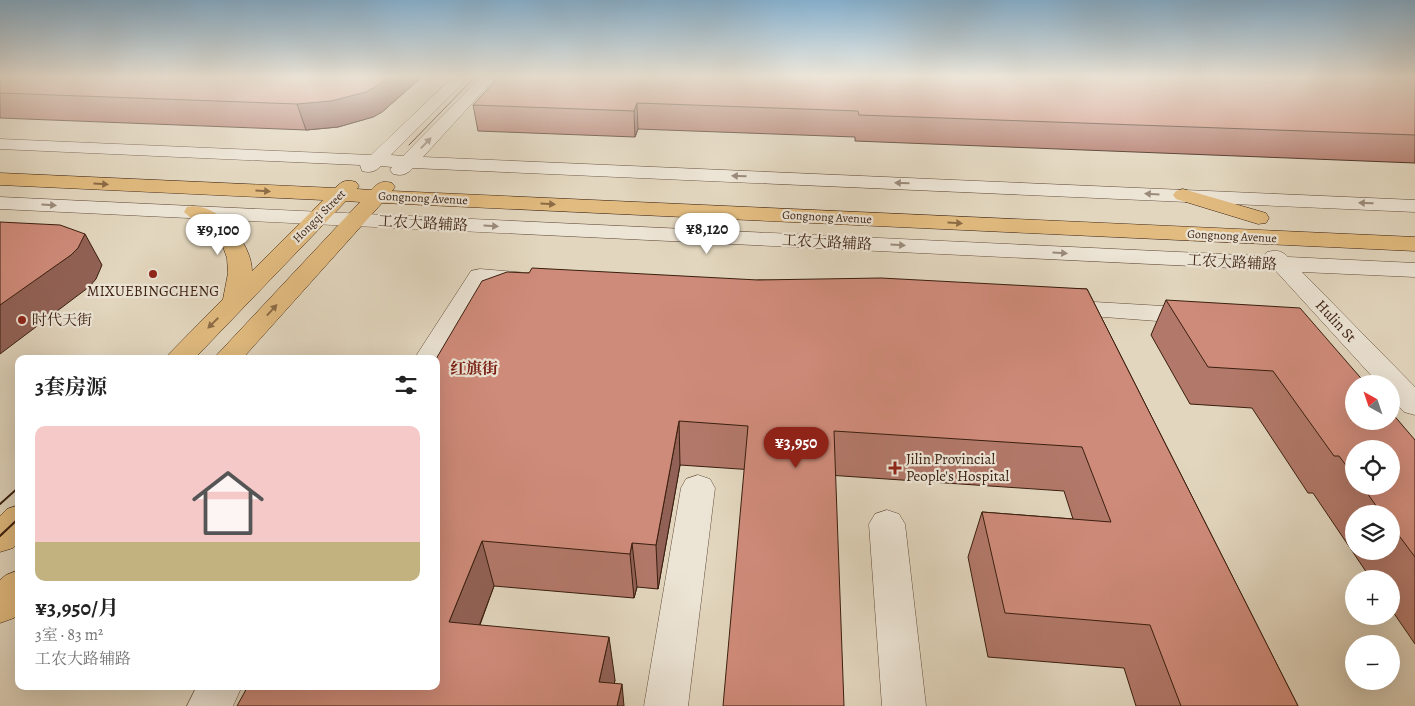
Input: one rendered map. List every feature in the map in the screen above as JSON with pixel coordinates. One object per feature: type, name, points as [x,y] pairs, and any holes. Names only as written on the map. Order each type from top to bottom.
[{"type":"main road","name":"Gongnong Avenue","points":[[0,161],[359,177],[400,170],[1258,228],[1415,244]]},
{"type":"main road","name":"Hongqi Street","points":[[231,355],[400,170]]},
{"type":"main road","name":"Hongqi Street","points":[[182,355],[359,177]]},
{"type":"main road","name":"Gongnong Avenue","points":[[0,179],[377,196],[1258,228],[1415,225]]},
{"type":"main road","points":[[1183,195],[1258,228]]},
{"type":"main road","points":[[195,212],[216,225],[231,239],[240,258],[235,301]]},
{"type":"main road","points":[[0,538],[15,523]]},
{"type":"main road","points":[[0,606],[15,590]]},
{"type":"street","name":"Hongqi Street","points":[[359,177],[428,109]]},
{"type":"street","name":"Hongqi Street","points":[[400,170],[458,109]]},
{"type":"street","points":[[0,144],[376,160],[400,170],[1183,195],[1415,206]]},
{"type":"street","name":"工农大路辅路","points":[[0,203],[1415,270]]},
{"type":"street","name":"Hulin St","points":[[1258,228],[1282,264],[1415,405]]},
{"type":"street","points":[[431,355],[480,276],[549,280]]},
{"type":"street","points":[[1038,307],[1085,323],[1216,317]]},
{"type":"street","points":[[666,706],[698,488]]},
{"type":"street","points":[[887,524],[904,706]]},
{"type":"street","points":[[208,706],[218,690]]},
{"type":"building","points":[[579,109],[635,109],[634,111]]},
{"type":"building","points":[[801,109],[1415,109],[1415,135],[859,115],[858,111]]},
{"type":"building","points":[[0,222],[60,225],[85,234],[78,248],[71,255],[0,305]]},
{"type":"building","points":[[532,268],[758,280],[881,278],[1087,289],[1298,706],[1181,706],[1150,625],[1005,613],[982,512],[1111,522],[1082,447],[834,431],[844,706],[723,706],[748,426],[679,421],[656,545],[632,543],[630,554],[482,541],[449,622],[609,637],[599,682],[622,684],[617,706],[237,706],[246,690],[440,690],[440,355],[438,355],[482,281],[507,272],[529,273]]},
{"type":"building","points":[[1166,300],[1300,308],[1358,375],[1345,375],[1345,430],[1400,430],[1400,422],[1415,440],[1415,557],[1400,537],[1400,505],[1376,505],[1368,495],[1400,495],[1400,440],[1345,440],[1345,464],[1339,456],[1334,456],[1273,371],[1208,367]]},
{"type":"tram line","points":[[409,145],[444,109]]},
{"type":"tram line","points":[[0,504],[15,491]]},
{"type":"tram line","points":[[0,536],[15,522]]},
{"type":"place","name":"MIXUEBINGCHENG","points":[[153,274]]},
{"type":"place","name":"时代天街","points":[[22,320]]},
{"type":"place","name":"Jilin Provincial People's Hospital","points":[[895,468]]},
{"type":"district","name":"红旗街","points":[[474,368]]}]
